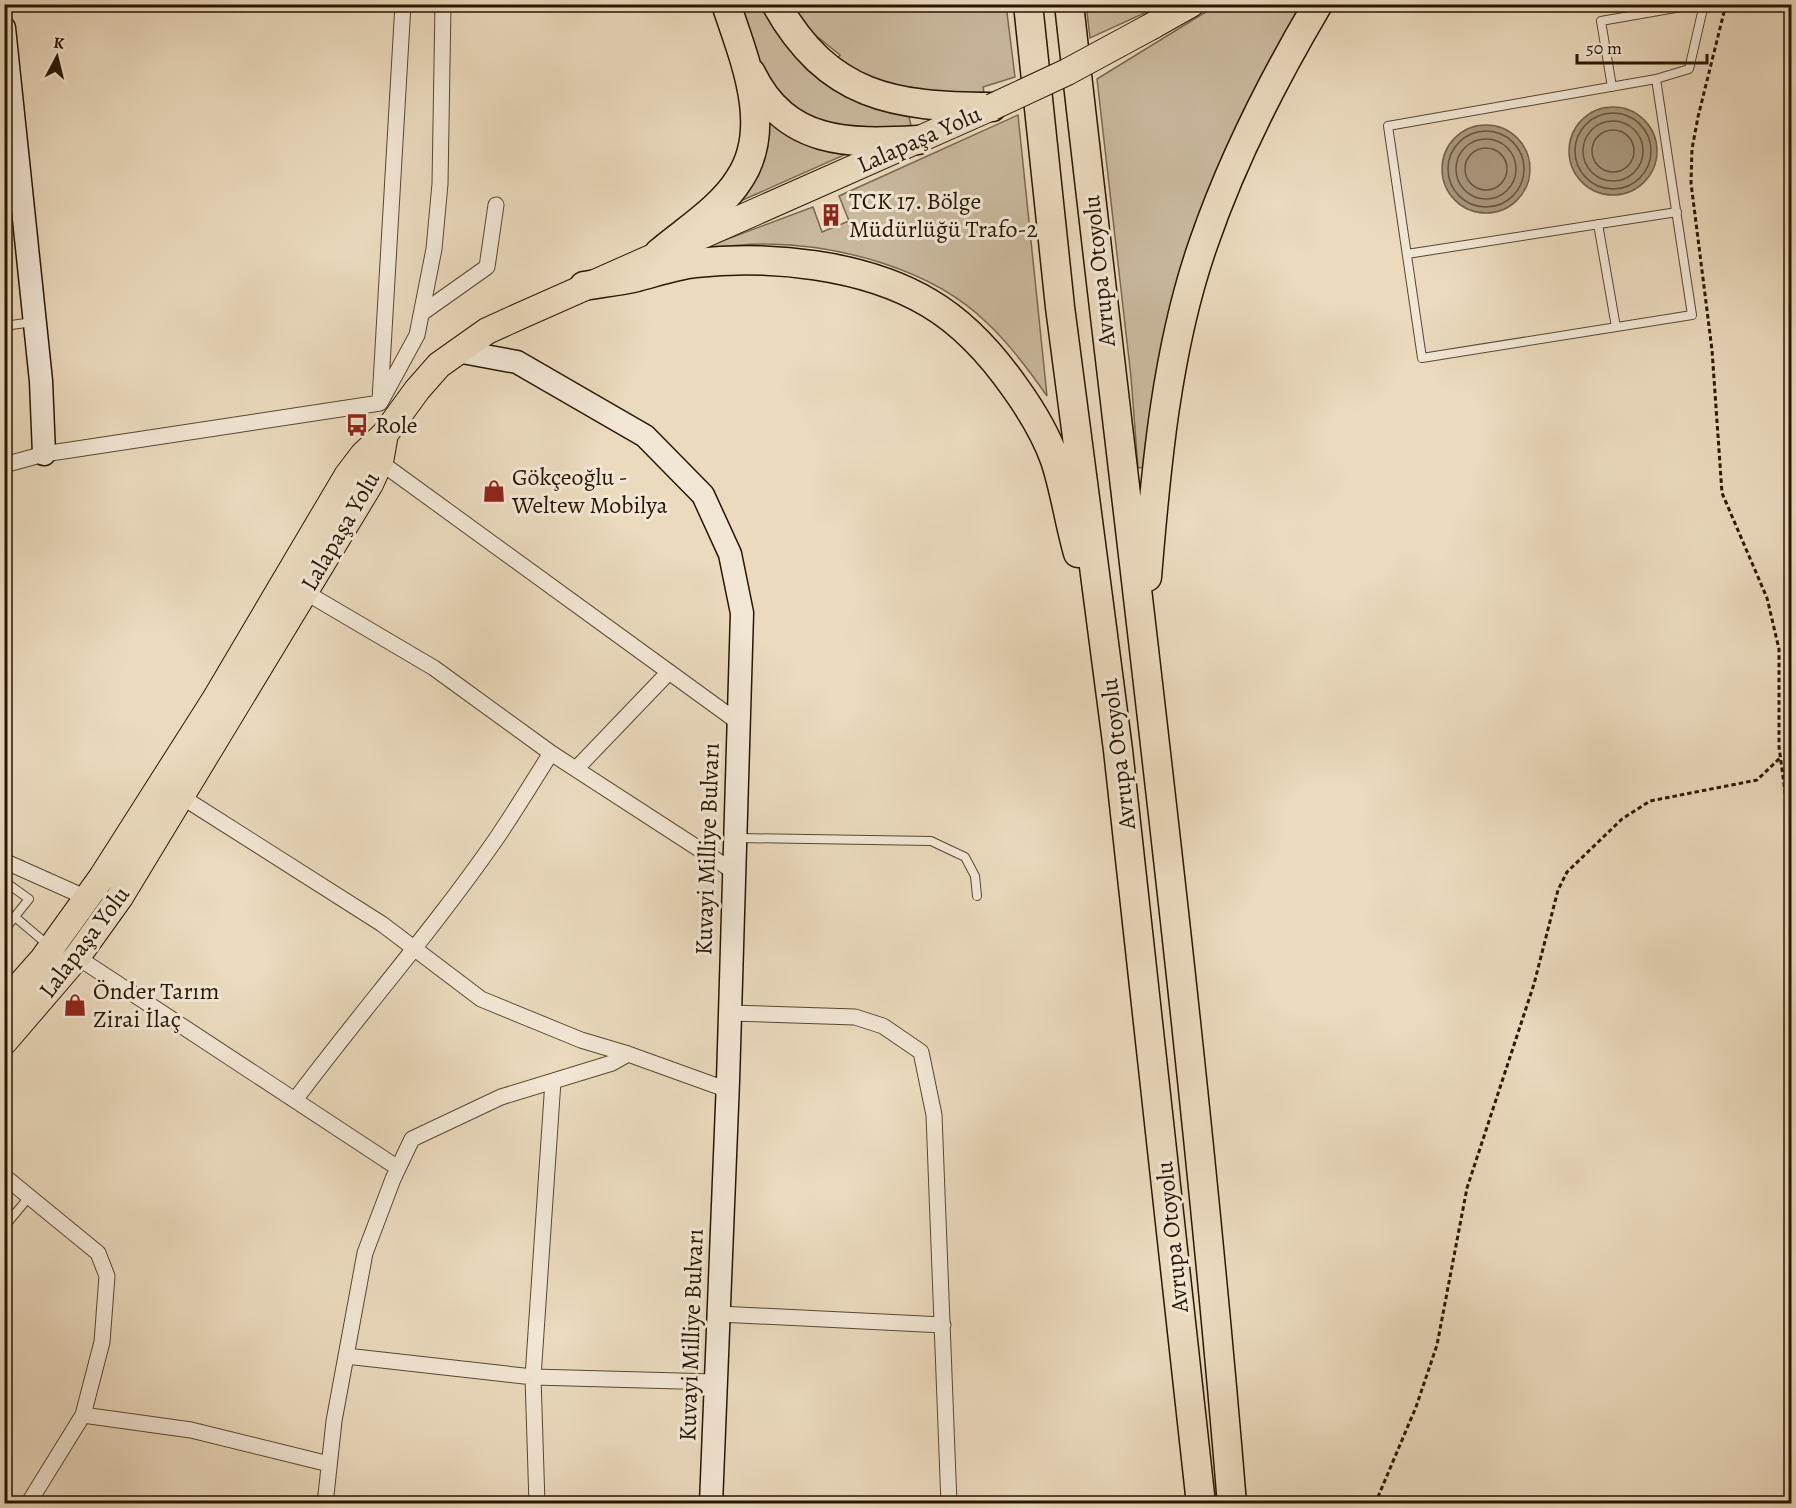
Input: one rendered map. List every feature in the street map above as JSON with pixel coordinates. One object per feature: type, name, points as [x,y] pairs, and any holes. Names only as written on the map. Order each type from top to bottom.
[{"type":"highway","points":[[726,4],[745,60],[758,87],[774,106],[802,129],[833,139],[885,142],[918,140]]},
{"type":"highway","points":[[776,4],[802,44],[823,65],[847,81],[898,102],[924,106],[992,107]]},
{"type":"highway","name":"Avrupa Otoyolu","points":[[1028,4],[1060,307],[1102,623],[1201,1503]]},
{"type":"highway","name":"Avrupa Otoyolu","points":[[1069,4],[1195,1117],[1232,1503]]},
{"type":"highway","points":[[1139,614],[1147,580],[1155,482],[1187,297],[1203,243],[1244,143],[1279,71],[1318,4]]},
{"type":"highway","points":[[659,253],[725,197],[747,167],[752,150],[754,116],[745,60]]},
{"type":"highway","points":[[584,286],[634,278],[693,263],[761,260],[825,267],[859,275],[896,287],[929,303],[975,340],[1002,369],[1042,432],[1055,460],[1078,555],[1102,623]]},
{"type":"main road","name":"Lalapaşa Yolu","points":[[4,1003],[52,948],[87,898],[214,701],[347,476],[363,455],[388,430],[417,390],[457,351],[487,331],[584,286],[1058,77],[1191,4]]},
{"type":"main road","name":"Lalapaşa Yolu","points":[[4,1042],[77,957],[120,897],[370,484],[380,462],[388,430]]},
{"type":"street","points":[[388,430],[380,403],[403,4]]},
{"type":"street","points":[[380,403],[417,335],[434,249],[440,184],[443,4]]},
{"type":"street","points":[[4,28],[34,322],[44,454]]},
{"type":"street","points":[[422,313],[487,267],[496,205]]},
{"type":"street","name":"Kuvayi Milliye Bulvarı","points":[[457,351],[517,362],[645,436],[704,495],[730,554],[742,613],[728,1090],[711,1503]]},
{"type":"street","points":[[4,465],[44,454],[380,403]]},
{"type":"street","points":[[380,462],[738,722]]},
{"type":"street","points":[[305,592],[434,668],[551,753],[733,871]]},
{"type":"street","points":[[576,769],[669,672]]},
{"type":"street","points":[[295,1100],[414,949],[494,842],[551,753]]},
{"type":"street","points":[[182,797],[382,924],[481,999],[581,1040],[628,1054],[728,1090]]},
{"type":"street","points":[[4,861],[87,898]]},
{"type":"street","points":[[77,957],[398,1168]]},
{"type":"street","points":[[730,1013],[855,1017],[883,1026],[921,1052],[934,1115],[949,1503]]},
{"type":"street","points":[[325,1503],[346,1356],[365,1253],[398,1168],[412,1139],[501,1097],[612,1064],[628,1054]]},
{"type":"street","points":[[537,1503],[533,1377],[553,1081]]},
{"type":"street","points":[[4,1176],[98,1253],[107,1276],[102,1342],[83,1415],[28,1503]]},
{"type":"street","points":[[718,1314],[943,1325]]},
{"type":"street","points":[[346,1356],[533,1377],[716,1382]]},
{"type":"street","points":[[83,1415],[191,1430],[329,1464]]},
{"type":"lane","points":[[1612,87],[1601,21],[1698,4]]},
{"type":"lane","points":[[1656,79],[1692,315],[1422,358],[1388,126],[1656,79],[1689,69],[1704,4]]},
{"type":"lane","points":[[1407,254],[1677,212]]},
{"type":"lane","points":[[1598,224],[1616,327]]},
{"type":"lane","points":[[4,326],[34,322]]},
{"type":"lane","points":[[734,837],[931,842],[965,857],[975,876],[977,896]]},
{"type":"lane","points":[[4,881],[29,899],[4,930]]},
{"type":"lane","points":[[15,917],[52,948]]},
{"type":"lane","points":[[4,1227],[29,1197]]},
{"type":"path","points":[[1726,4],[1698,117],[1692,149],[1691,183],[1712,350],[1722,493],[1767,598],[1779,649],[1780,758],[1786,799],[1791,814]]},
{"type":"path","points":[[1375,1503],[1416,1407],[1437,1345],[1467,1188],[1534,984],[1558,890],[1567,872],[1622,819],[1650,801],[1757,780],[1780,758]]},
{"type":"shaded area","points":[[1086,4],[1162,4],[1162,5],[1090,38]]},
{"type":"shaded area","points":[[737,5],[761,5],[790,49],[820,78],[858,98],[908,113],[911,125],[893,131],[872,133],[804,118],[765,80]]},
{"type":"shaded area","points":[[791,5],[1006,5],[1015,77],[983,87],[984,92],[950,97],[891,88],[837,60],[840,55],[814,34]]},
{"type":"shaded area","points":[[1217,5],[1305,5],[1265,75],[1146,467],[1138,468],[1131,377],[1097,79]]},
{"type":"shaded area","points":[[763,107],[853,151],[734,204]]},
{"type":"shaded area","points":[[1018,115],[1047,396],[1019,358],[986,322],[964,303],[912,274],[854,255],[795,245],[750,244],[698,250],[813,207],[822,232],[849,221],[839,196]]},
{"type":"water","points":[[1613,107],[1630,111],[1644,120],[1653,134],[1657,151],[1653,168],[1644,182],[1630,191],[1613,195],[1596,191],[1582,182],[1573,168],[1569,151],[1573,134],[1582,120],[1596,111]]},
{"type":"water","points":[[1486,125],[1503,129],[1517,138],[1526,152],[1530,169],[1526,186],[1517,200],[1503,209],[1486,213],[1469,209],[1455,200],[1446,186],[1442,169],[1446,152],[1455,138],[1469,129]]},
{"type":"place","name":"TCK 17. Bölge Müdürlüğü Trafo-2","points":[[831,215]]},
{"type":"place","name":"Role","points":[[357,425]]},
{"type":"place","name":"Gökçeoğlu - Weltew Mobilya","points":[[494,491]]},
{"type":"place","name":"Önder Tarım Zirai İlaç","points":[[75,1005]]}]
